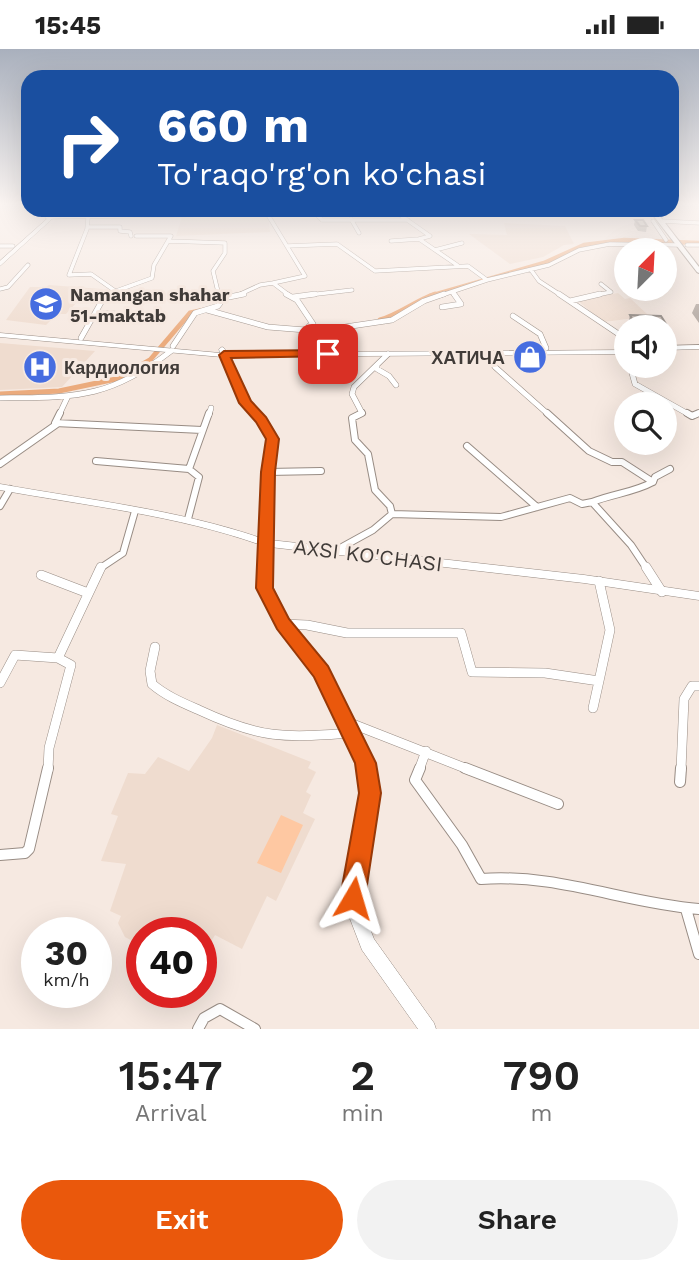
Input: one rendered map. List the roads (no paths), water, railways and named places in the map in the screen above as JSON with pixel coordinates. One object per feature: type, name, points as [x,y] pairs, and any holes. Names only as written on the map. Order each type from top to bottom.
[{"type":"main road","points":[[0,264],[15,250]]},
{"type":"main road","points":[[685,250],[699,271]]},
{"type":"main road","points":[[0,333],[81,338],[152,347]]},
{"type":"main road","points":[[0,333],[223,352],[614,352]]},
{"type":"main road","points":[[223,352],[546,348],[614,351]]},
{"type":"main road","points":[[677,350],[699,349]]},
{"type":"main road","points":[[223,352],[246,403],[273,439],[268,472],[264,588],[283,624],[321,671],[366,763],[370,793],[355,874],[355,911],[368,944],[428,1029]]},
{"type":"main road","name":"AXSI KO'CHASI","points":[[5,488],[79,498],[135,511],[188,519],[265,543],[598,581],[699,596]]},
{"type":"street","points":[[78,250],[69,275],[91,274],[116,291]]},
{"type":"street","points":[[81,338],[103,299],[116,295],[116,291],[133,282],[152,278],[154,265],[163,250]]},
{"type":"street","points":[[222,300],[217,293],[217,278],[213,271],[225,250]]},
{"type":"street","points":[[0,398],[68,395],[129,381],[172,349],[192,316],[213,308],[222,300],[243,295],[260,285],[305,276],[289,250]]},
{"type":"street","points":[[345,250],[375,271]]},
{"type":"street","points":[[435,250],[458,266]]},
{"type":"street","points":[[207,310],[256,325],[308,330],[392,320],[421,302],[486,278],[554,263],[580,250]]},
{"type":"street","points":[[0,289],[8,287],[28,265]]},
{"type":"street","points":[[366,272],[458,266],[472,267],[486,278]]},
{"type":"street","points":[[531,269],[536,278],[614,331]]},
{"type":"street","points":[[273,283],[282,292],[293,297],[313,324],[308,330],[305,349]]},
{"type":"street","points":[[570,301],[611,292],[601,284]]},
{"type":"street","points":[[293,297],[352,290]]},
{"type":"street","points":[[442,307],[461,304],[452,292]]},
{"type":"street","points":[[96,313],[159,316]]},
{"type":"street","points":[[513,316],[540,334],[546,348]]},
{"type":"street","points":[[486,353],[495,367],[589,451],[612,462],[622,462],[653,482]]},
{"type":"street","points":[[388,354],[354,387],[352,394],[362,414],[353,417],[353,434],[368,454],[375,491],[390,506],[393,514]]},
{"type":"street","points":[[377,365],[377,369],[389,376],[396,385]]},
{"type":"street","points":[[633,378],[635,384],[692,416],[699,414]]},
{"type":"street","points":[[57,424],[57,416],[68,395]]},
{"type":"street","points":[[189,469],[211,408]]},
{"type":"street","points":[[0,464],[57,424],[202,430]]},
{"type":"street","points":[[467,446],[537,507]]},
{"type":"street","points":[[96,461],[189,469],[198,477],[188,519]]},
{"type":"street","points":[[333,552],[358,536],[376,529],[393,514],[501,517],[570,498],[582,504],[625,490],[636,491],[670,469]]},
{"type":"street","points":[[268,472],[321,471]]},
{"type":"street","points":[[0,506],[5,488]]},
{"type":"street","points":[[592,502],[631,545],[663,592]]},
{"type":"street","points":[[58,658],[103,565],[123,553],[135,511]]},
{"type":"street","points":[[40,575],[88,593]]},
{"type":"street","points":[[593,708],[610,630],[598,581]]},
{"type":"street","points":[[283,624],[320,627],[347,633],[461,633],[472,672],[545,673],[599,681]]},
{"type":"street","points":[[155,647],[149,675],[152,685],[161,692],[213,716],[258,734],[306,736],[351,733]]},
{"type":"street","points":[[0,683],[15,655],[58,658],[71,665],[48,748],[48,764],[29,849],[25,853],[0,855]]},
{"type":"street","points":[[680,782],[684,699],[692,686],[699,686]]},
{"type":"street","points":[[344,721],[558,804]]},
{"type":"street","points":[[426,751],[415,780],[462,845],[481,879],[500,876],[592,887],[644,904],[699,909]]},
{"type":"street","points":[[686,909],[699,954]]},
{"type":"street","points":[[198,1029],[204,1018],[220,1009],[255,1029]]},
{"type":"waterway","points":[[431,296],[544,263],[573,250]]},
{"type":"waterway","points":[[431,296],[435,294]]},
{"type":"waterway","points":[[380,320],[431,296]]},
{"type":"waterway","points":[[0,394],[59,391],[116,379],[150,360],[190,313],[209,309]]},
{"type":"place","name":"Namangan shahar 51-maktab","points":[[46,304]]},
{"type":"place","name":"ХАТИЧА","points":[[530,357]]},
{"type":"place","name":"Кардиология","points":[[40,367]]}]
